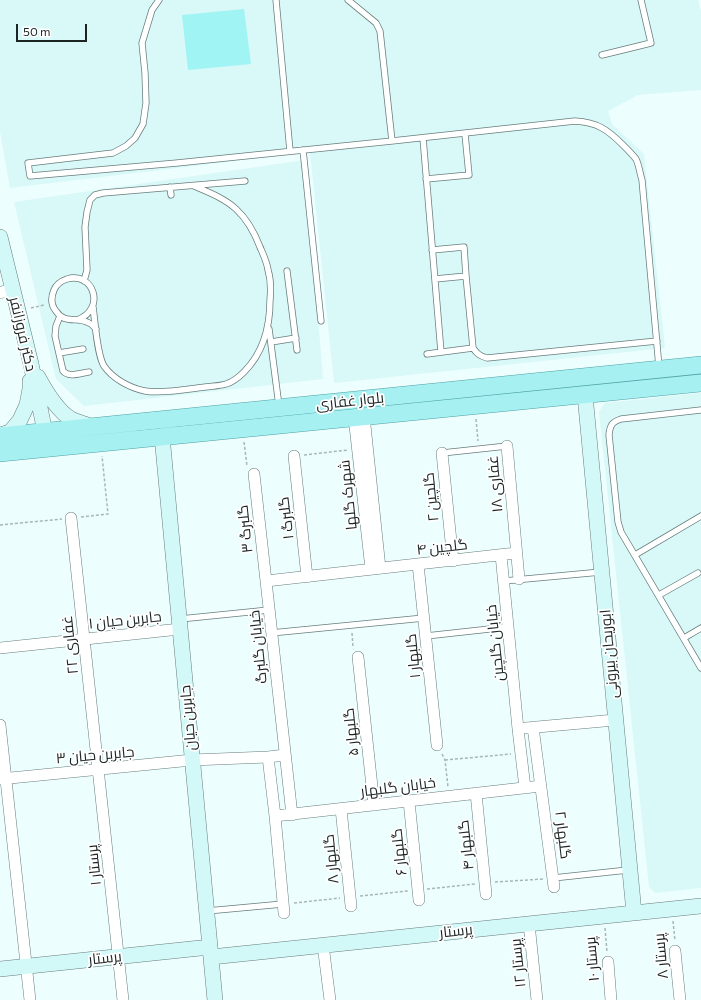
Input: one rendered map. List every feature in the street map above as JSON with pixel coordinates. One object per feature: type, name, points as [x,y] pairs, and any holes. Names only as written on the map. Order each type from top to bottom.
[{"type":"main road","name":"بلوار غفاری","points":[[0,436],[701,365]]},
{"type":"main road","name":"بلوار غفاری","points":[[0,453],[701,383]]},
{"type":"street","name":"دکتر فروزانفر","points":[[0,237],[6,291],[18,311],[45,432]]},
{"type":"street","points":[[31,364],[47,392],[60,409],[71,418],[92,427]]},
{"type":"street","points":[[0,436],[10,432],[20,420],[27,405],[30,389],[31,364]]},
{"type":"street","name":"ابوریحان بیرونی","points":[[585,394],[634,913]]},
{"type":"street","name":"شهرک گلها","points":[[359,417],[358,449],[376,569]]},
{"type":"street","name":"شهرک گلها","points":[[359,417],[376,569]]},
{"type":"street","name":"جابربن حیان","points":[[162,436],[215,1000]]},
{"type":"street","name":"غفاری ۱۸","points":[[507,446],[516,553]]},
{"type":"street","name":"گلچین ۲","points":[[442,453],[453,561]]},
{"type":"street","name":"گلبرگ ۱","points":[[294,456],[307,577]]},
{"type":"street","name":"گلبرگ ۳","points":[[254,474],[266,581]]},
{"type":"street","name":"غفاری ۲۲","points":[[71,518],[98,769]]},
{"type":"street","points":[[516,553],[519,579]]},
{"type":"street","name":"گلچین ۴","points":[[376,569],[516,553]]},
{"type":"street","name":"خیابان گلچین","points":[[501,555],[518,729]]},
{"type":"street","name":"گلبهار ۱","points":[[418,564],[437,745]]},
{"type":"street","points":[[266,581],[376,569]]},
{"type":"street","name":"خیابان گلبرگ","points":[[266,581],[292,815]]},
{"type":"street","name":"جابربن حیان ۱","points":[[0,648],[84,639],[180,624]]},
{"type":"street","name":"گلبهار ۵","points":[[358,657],[374,805]]},
{"type":"street","points":[[525,788],[518,729],[615,720]]},
{"type":"street","points":[[0,725],[3,779],[30,1000]]},
{"type":"street","name":"گلبهار ۲","points":[[533,727],[554,883]]},
{"type":"street","name":"جابربن حیان ۳","points":[[3,779],[192,760],[285,755]]},
{"type":"street","points":[[268,757],[284,909]]},
{"type":"street","name":"پرستار ۱","points":[[98,769],[123,1000]]},
{"type":"street","name":"خیابان گلبهار","points":[[275,816],[541,786]]},
{"type":"street","name":"گلبهار ۴","points":[[476,793],[486,894]]},
{"type":"street","name":"گلبهار ۶","points":[[408,801],[419,900]]},
{"type":"street","name":"گلبهار ۸","points":[[341,809],[351,906]]},
{"type":"street","name":"پرستار","points":[[0,970],[119,957],[323,945],[701,906]]},
{"type":"street","name":"پرستار ۱۲","points":[[529,924],[537,1000]]},
{"type":"street","points":[[323,945],[330,1000]]},
{"type":"street","name":"پرستار ۸","points":[[675,951],[680,1000]]},
{"type":"street","name":"پرستار ۱۰","points":[[608,962],[611,1000]]},
{"type":"lane","points":[[159,0],[152,10],[142,43],[146,103],[143,124],[135,138],[126,146],[113,153],[28,163],[30,176],[465,134],[575,121],[595,124],[611,134],[628,150],[636,160],[642,180],[659,369]]},
{"type":"lane","points":[[276,0],[290,151]]},
{"type":"lane","points":[[348,0],[376,23],[380,31],[392,141]]},
{"type":"lane","points":[[602,54],[652,43],[642,0]]},
{"type":"lane","points":[[426,179],[469,175],[465,134]]},
{"type":"lane","points":[[423,138],[441,352]]},
{"type":"lane","points":[[304,150],[321,321]]},
{"type":"lane","points":[[84,281],[87,270],[85,227],[90,200],[95,195],[103,193],[245,181]]},
{"type":"lane","points":[[96,329],[89,323],[64,318],[54,309],[52,296],[58,284],[63,280],[77,278],[90,286],[93,292],[93,307],[96,329],[99,351],[104,365],[122,382],[132,387],[146,391],[161,391],[191,389],[224,384],[236,379],[244,372],[258,353],[266,336],[270,312],[271,284],[268,269],[256,236],[237,210],[209,192],[194,186]]},
{"type":"lane","points":[[170,187],[171,195]]},
{"type":"lane","points":[[432,250],[464,247],[473,348],[477,354],[482,357],[486,358],[656,341]]},
{"type":"lane","points":[[287,270],[297,350]]},
{"type":"lane","points":[[435,279],[466,276]]},
{"type":"lane","points":[[77,320],[84,318],[93,307]]},
{"type":"lane","points":[[60,316],[56,326],[55,336],[63,371],[70,375],[88,372]]},
{"type":"lane","points":[[268,325],[279,408]]},
{"type":"lane","points":[[271,342],[296,338]]},
{"type":"lane","points":[[427,354],[473,348]]},
{"type":"lane","points":[[59,353],[83,349]]},
{"type":"lane","points":[[701,410],[621,419],[613,422],[609,435],[618,522],[621,532],[701,668]]},
{"type":"lane","points":[[442,453],[507,446]]},
{"type":"lane","points":[[635,555],[701,516]]},
{"type":"lane","points":[[504,581],[602,572]]},
{"type":"lane","points":[[659,595],[698,573]]},
{"type":"lane","points":[[180,624],[223,614],[269,610]]},
{"type":"lane","points":[[271,634],[424,618]]},
{"type":"lane","points":[[426,636],[508,627]]},
{"type":"lane","points":[[684,638],[701,628]]},
{"type":"lane","points":[[554,883],[630,870]]},
{"type":"lane","points":[[207,911],[284,909]]},
{"type":"path","points":[[18,311],[52,303]]},
{"type":"path","points":[[475,406],[479,449]]},
{"type":"path","points":[[243,428],[248,470],[254,474]]},
{"type":"path","points":[[0,525],[108,514],[101,443]]},
{"type":"path","points":[[294,456],[358,449]]},
{"type":"path","points":[[351,625],[353,649],[358,657]]},
{"type":"path","points":[[437,745],[445,760],[449,796]]},
{"type":"path","points":[[445,760],[521,753]]},
{"type":"path","name":"پرستار ۸","points":[[672,909],[675,951]]},
{"type":"path","name":"پرستار ۱۰","points":[[603,916],[608,962]]},
{"type":"shaded area","points":[[0,0],[698,0],[701,11],[701,90],[638,95],[608,111],[612,124],[644,154],[665,348],[334,383],[310,152],[10,188],[0,132]]},
{"type":"shaded area","points":[[244,9],[251,64],[188,70],[182,15]]},
{"type":"shaded area","points":[[305,160],[323,379],[84,406],[56,379],[14,202]]},
{"type":"shaded area","points":[[701,393],[701,888],[655,893],[649,887],[599,412],[605,403]]}]
